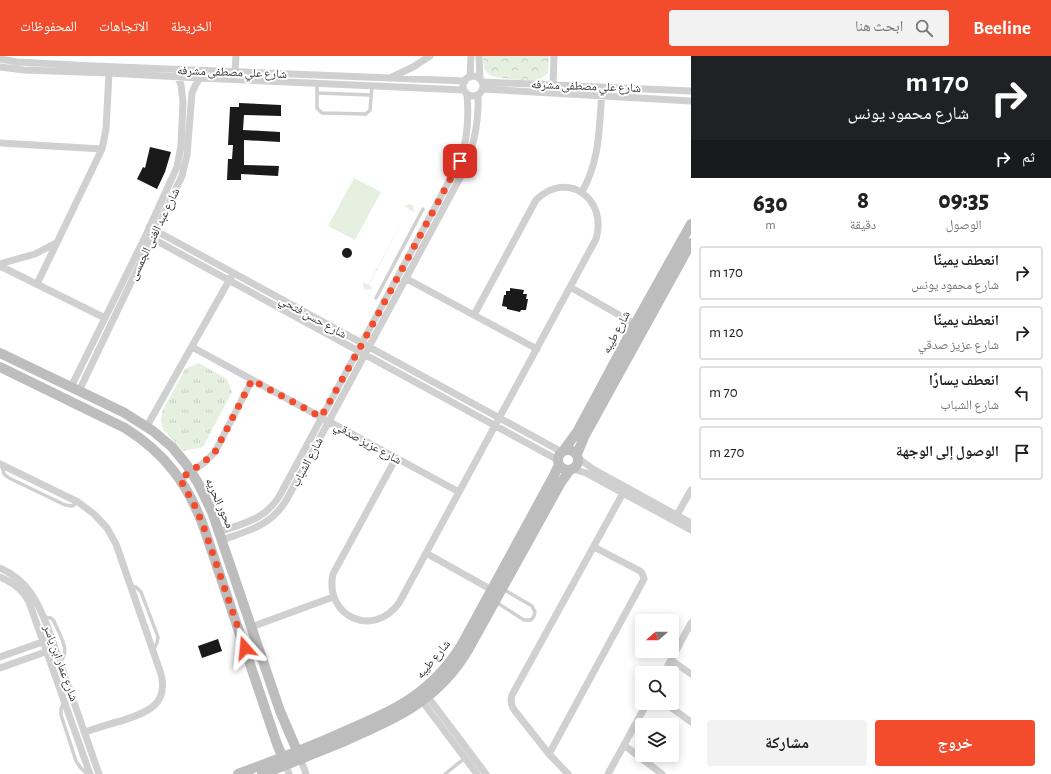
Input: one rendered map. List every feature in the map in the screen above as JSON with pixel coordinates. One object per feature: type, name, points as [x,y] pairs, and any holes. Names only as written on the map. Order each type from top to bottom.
[{"type":"main road","name":"شارع طيبه","points":[[300,756],[393,720],[425,699],[441,685],[459,665],[495,602],[497,589],[552,479],[561,457],[577,432],[691,224]]},
{"type":"main road","name":"شارع طيبه","points":[[578,456],[589,428],[691,243]]},
{"type":"main road","name":"محور الحريه","points":[[0,353],[123,412],[147,426],[172,447],[191,472],[208,502],[221,536],[280,711],[300,756]]},
{"type":"main road","name":"محور الحريه","points":[[0,367],[129,431],[156,451],[180,479],[196,508],[204,528],[286,766]]},
{"type":"main road","points":[[572,450],[578,456],[578,465],[571,470],[563,469],[561,457],[572,450]]},
{"type":"main road","name":"شارع طيبه","points":[[262,774],[286,766],[300,756],[393,710],[411,699],[436,678],[452,660],[497,589],[560,484],[571,470]]},
{"type":"main road","name":"شارع طيبه","points":[[238,774],[286,766]]},
{"type":"street","points":[[235,72],[236,56]]},
{"type":"street","points":[[391,78],[413,67],[430,56]]},
{"type":"street","points":[[471,56],[468,79],[463,86],[466,92],[472,96],[478,95],[481,83],[480,56]]},
{"type":"street","points":[[553,85],[554,56]]},
{"type":"street","name":"شارع علي مصطفى مشرفه","points":[[0,58],[17,62],[173,70],[391,78],[468,79]]},
{"type":"street","name":"شارع علي مصطفى مشرفه","points":[[0,67],[24,70],[317,83],[466,92]]},
{"type":"street","name":"شارع عبد الغنى الجمسى","points":[[75,389],[149,237],[175,173],[180,154],[183,93],[178,77],[173,70]]},
{"type":"street","name":"شارع عبد الغنى الجمسى","points":[[152,229],[184,169],[187,155],[192,93],[199,78],[206,71]]},
{"type":"street","points":[[37,284],[102,149],[105,136],[109,73]]},
{"type":"street","points":[[468,79],[475,77],[481,83]]},
{"type":"street","name":"شارع علي مصطفى مشرفه","points":[[481,83],[691,91]]},
{"type":"street","name":"شارع علي مصطفى مشرفه","points":[[481,83],[602,96],[691,101]]},
{"type":"street","points":[[582,192],[590,176],[596,158],[602,87]]},
{"type":"street","points":[[672,100],[673,90]]},
{"type":"street","name":"شارع الشباب","points":[[221,536],[257,518],[272,506],[280,496],[321,417],[460,161],[468,128],[466,92]]},
{"type":"street","name":"شارع الشباب","points":[[221,536],[261,526],[279,512],[287,499],[407,279],[467,164],[476,130],[478,95]]},
{"type":"street","points":[[0,143],[102,149]]},
{"type":"street","points":[[396,458],[336,567],[331,581],[333,597],[340,608],[357,619],[370,621],[384,617],[395,609],[399,603],[592,247],[598,231],[599,222],[595,209],[582,192],[566,187],[557,188],[542,194],[536,200],[474,316]]},
{"type":"street","name":"شارع حسن فتحي","points":[[152,229],[499,418],[561,457]]},
{"type":"street","name":"شارع عبد الغنى الجمسى","points":[[75,389],[105,318],[149,237]]},
{"type":"street","name":"شارع حسن فتحي","points":[[149,237],[495,426],[561,457]]},
{"type":"street","points":[[0,265],[35,254],[57,243]]},
{"type":"street","points":[[0,265],[105,318]]},
{"type":"street","points":[[147,426],[233,273]]},
{"type":"street","points":[[407,279],[537,350]]},
{"type":"street","points":[[570,288],[635,324]]},
{"type":"street","name":"شارع عزيز صدقي","points":[[192,347],[459,492]]},
{"type":"street","points":[[180,479],[215,452],[252,380]]},
{"type":"street","points":[[578,456],[593,469],[691,523]]},
{"type":"street","points":[[1,464],[78,502],[94,514],[107,528],[116,544],[163,680],[163,688],[158,701],[148,711],[85,732]]},
{"type":"street","points":[[571,470],[586,473],[691,530]]},
{"type":"street","points":[[677,515],[691,490]]},
{"type":"street","points":[[568,774],[549,754],[514,711],[512,708],[511,699],[623,493]]},
{"type":"street","points":[[549,754],[644,579],[640,571],[594,547]]},
{"type":"street","points":[[426,553],[497,589]]},
{"type":"street","name":"شارع عمار ابن ياسر","points":[[0,568],[16,577],[27,587],[32,593],[44,617],[99,774]]},
{"type":"street","name":"شارع عمار ابن ياسر","points":[[2,579],[16,586],[26,596],[48,652],[90,774]]},
{"type":"street","points":[[251,627],[333,597]]},
{"type":"street","points":[[668,666],[691,623]]},
{"type":"street","points":[[0,657],[52,639]]},
{"type":"street","points":[[0,668],[56,648]]},
{"type":"street","points":[[671,660],[691,674]]},
{"type":"street","points":[[425,699],[477,774]]},
{"type":"street","points":[[425,699],[486,774]]},
{"type":"street","points":[[608,774],[643,710]]},
{"type":"street","points":[[675,710],[691,722]]},
{"type":"street","points":[[624,745],[662,774]]},
{"type":"street","points":[[300,756],[306,774]]},
{"type":"lane","points":[[317,83],[317,108],[320,112],[366,114],[370,110],[372,86]]},
{"type":"lane","points":[[317,93],[371,95]]},
{"type":"lane","points":[[376,298],[423,210]]},
{"type":"lane","points":[[495,602],[524,620],[529,620],[534,616],[535,612],[532,606],[497,589]]},
{"type":"lane","points":[[44,617],[49,617],[54,621],[65,649],[65,655],[60,661]]},
{"type":"lane","points":[[64,701],[61,709],[62,718],[76,761],[87,774]]},
{"type":"lane","points":[[445,774],[465,758]]},
{"type":"green space","points":[[483,56],[549,56],[548,73],[539,80],[533,81],[490,75],[484,68]]},
{"type":"green space","points":[[354,178],[381,192],[355,240],[328,226]]},
{"type":"green space","points":[[410,204],[413,206],[414,212],[404,206]]},
{"type":"green space","points":[[409,209],[369,285],[373,288],[367,290],[364,289],[363,282],[368,285]]},
{"type":"green space","points":[[199,363],[227,379],[232,392],[203,447],[183,451],[163,429],[161,421],[162,412],[185,369]]},
{"type":"building","points":[[239,103],[281,105],[281,116],[244,115],[243,130],[280,132],[280,142],[244,140],[244,165],[279,166],[278,176],[241,174],[241,180],[227,180],[228,159],[232,159],[233,145],[228,145],[230,107],[239,107]]},
{"type":"building","points":[[150,147],[171,152],[165,172],[157,189],[137,179],[143,167],[145,168]]},
{"type":"building","points":[[345,248],[349,248],[352,253],[349,258],[345,258],[342,255],[342,251]]},
{"type":"building","points":[[510,288],[524,290],[523,294],[527,294],[526,299],[528,299],[526,310],[521,310],[520,312],[507,309],[507,307],[502,306],[504,295],[506,295],[506,291],[510,291]]},
{"type":"building","points":[[218,639],[222,651],[202,658],[198,646]]},
{"type":"route","points":[[245,648],[204,528],[196,508],[180,479],[198,467],[215,452],[252,380],[321,417],[460,161]]}]
